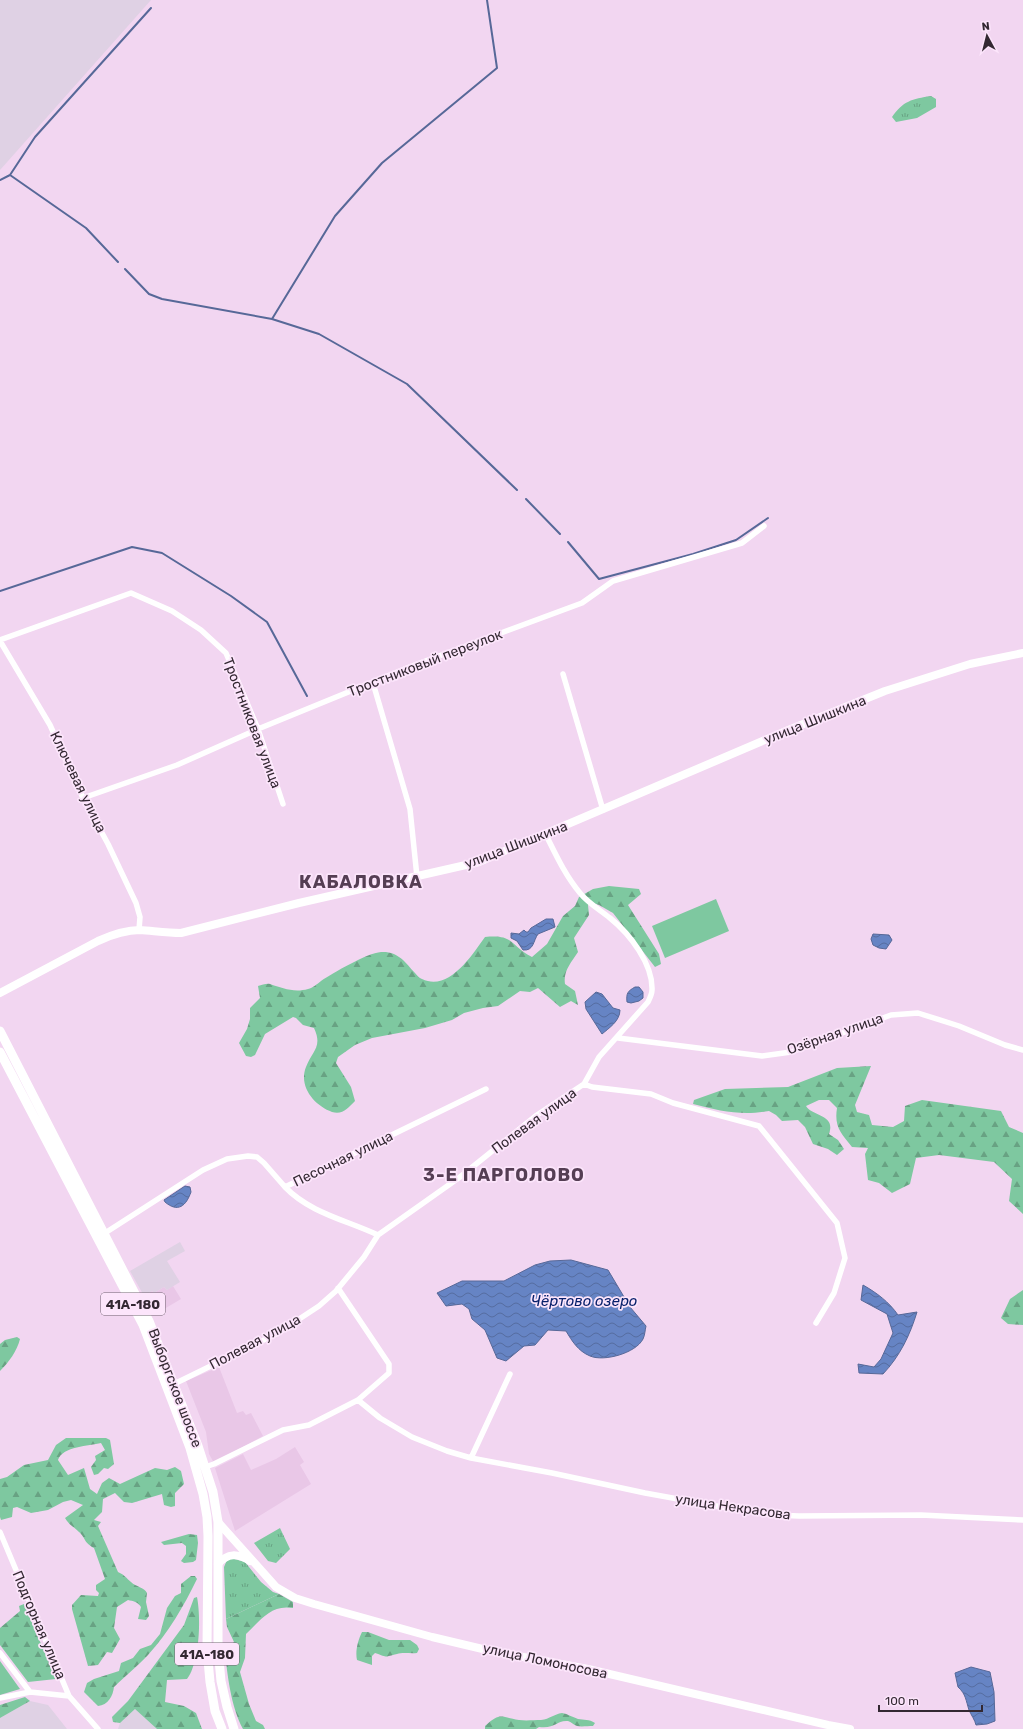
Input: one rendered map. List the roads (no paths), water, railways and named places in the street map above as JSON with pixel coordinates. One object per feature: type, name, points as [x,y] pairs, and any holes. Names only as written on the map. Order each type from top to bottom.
[{"type":"main road","name":"Выборгское шоссе","points":[[0,1031],[149,1321],[205,1467],[213,1492],[218,1522],[219,1656],[221,1681],[234,1729]]},
{"type":"main road","name":"Выборгское шоссе","points":[[0,1052],[143,1325],[190,1448],[203,1494],[207,1517],[207,1649],[210,1682],[215,1711],[222,1729]]},
{"type":"street","name":"Тростниковый переулок","points":[[83,798],[176,766],[258,729],[412,666],[582,603],[613,581],[742,543],[764,526]]},
{"type":"street","name":"Тростниковая улица","points":[[0,641],[131,593],[172,611],[201,630],[226,653],[258,729],[284,804]]},
{"type":"street","name":"Ключевая улица","points":[[0,641],[50,725],[83,798],[108,844],[136,903],[140,917],[139,930]]},
{"type":"street","name":"улица Шишкина","points":[[0,993],[114,934],[139,930],[166,934],[181,933],[299,903],[479,862],[546,835],[786,731],[885,691],[970,664],[1023,653]]},
{"type":"street","points":[[563,674],[603,810]]},
{"type":"street","points":[[373,683],[410,809],[417,877]]},
{"type":"street","points":[[546,835],[569,878],[581,894],[612,919],[628,935],[643,959],[651,977],[653,992],[648,1002],[627,1024],[618,1038],[600,1057],[584,1084]]},
{"type":"street","name":"Озёрная улица","points":[[618,1038],[762,1056],[791,1052],[891,1015],[918,1013],[959,1026],[1004,1045],[1023,1050]]},
{"type":"street","name":"Полевая улица","points":[[174,1384],[278,1333],[319,1306],[338,1288],[364,1257],[378,1235],[460,1178],[537,1115],[584,1084],[592,1087],[651,1094],[673,1103],[759,1126],[837,1223],[845,1258],[834,1293],[816,1323]]},
{"type":"street","name":"Песочная улица","points":[[105,1233],[203,1170],[227,1159],[248,1156],[257,1157],[285,1187],[486,1089]]},
{"type":"street","points":[[285,1187],[294,1197],[308,1205],[332,1217],[378,1235]]},
{"type":"street","points":[[205,1467],[283,1430],[309,1425],[358,1400],[389,1373],[389,1364],[338,1288]]},
{"type":"street","points":[[470,1458],[510,1374]]},
{"type":"street","name":"улица Некрасова","points":[[358,1400],[380,1418],[412,1437],[447,1451],[470,1458],[653,1494],[774,1515],[921,1515],[1023,1520]]},
{"type":"street","name":"улица Ломоносова","points":[[218,1522],[276,1587],[295,1598],[361,1618],[491,1651],[588,1669],[850,1729]]},
{"type":"street","name":"Подгорная улица","points":[[0,1532],[69,1696],[98,1729]]},
{"type":"street","name":"улица Ломоносова","points":[[218,1564],[226,1556],[234,1554],[254,1563]]},
{"type":"street","points":[[0,1654],[30,1692]]},
{"type":"street","points":[[0,1698],[30,1692],[69,1696]]},
{"type":"water","points":[[546,919],[553,919],[555,927],[538,934],[533,945],[529,949],[523,950],[517,941],[511,938],[511,933],[519,934],[524,930],[528,932],[531,928]]},
{"type":"water","points":[[873,934],[889,935],[892,940],[886,949],[879,948],[873,945],[871,939]]},
{"type":"water","points":[[635,987],[639,987],[643,992],[643,998],[639,1001],[631,1003],[627,1002],[628,993]]},
{"type":"water","points":[[596,992],[602,994],[613,1008],[620,1010],[620,1014],[616,1021],[602,1034],[586,1009],[585,1002]]},
{"type":"water","points":[[185,1186],[190,1187],[191,1192],[184,1204],[174,1207],[165,1202],[164,1200]]},
{"type":"water","name":"Чёртово озеро","points":[[571,1260],[608,1270],[630,1307],[646,1326],[643,1339],[634,1348],[619,1355],[596,1358],[579,1349],[566,1331],[548,1330],[535,1345],[524,1346],[506,1361],[497,1358],[485,1330],[472,1319],[469,1309],[462,1304],[446,1306],[437,1293],[462,1281],[504,1281],[535,1265],[550,1261]]},
{"type":"water","points":[[863,1285],[882,1298],[898,1315],[917,1312],[904,1345],[883,1374],[859,1373],[858,1364],[874,1367],[881,1359],[893,1333],[887,1314],[861,1300]]},
{"type":"water","points":[[971,1667],[990,1672],[994,1692],[995,1721],[987,1724],[976,1725],[964,1695],[958,1687],[955,1673]]},
{"type":"waterway","points":[[272,319],[335,216],[382,163],[497,68],[487,0]]},
{"type":"waterway","points":[[0,180],[10,175],[35,137],[151,8]]},
{"type":"waterway","points":[[10,175],[86,228],[118,262]]},
{"type":"waterway","points":[[125,269],[149,294],[162,299],[272,319],[319,334],[407,384],[517,490]]},
{"type":"waterway","points":[[526,499],[560,534]]},
{"type":"waterway","points":[[568,542],[599,579],[693,554],[736,540],[768,518]]},
{"type":"waterway","points":[[0,591],[132,547],[162,553],[231,596],[267,622],[307,696]]},
{"type":"district","name":"КАБАЛОВКА","points":[[361,882]]},
{"type":"district","name":"3-Е ПАРГОЛОВО","points":[[504,1175]]}]
